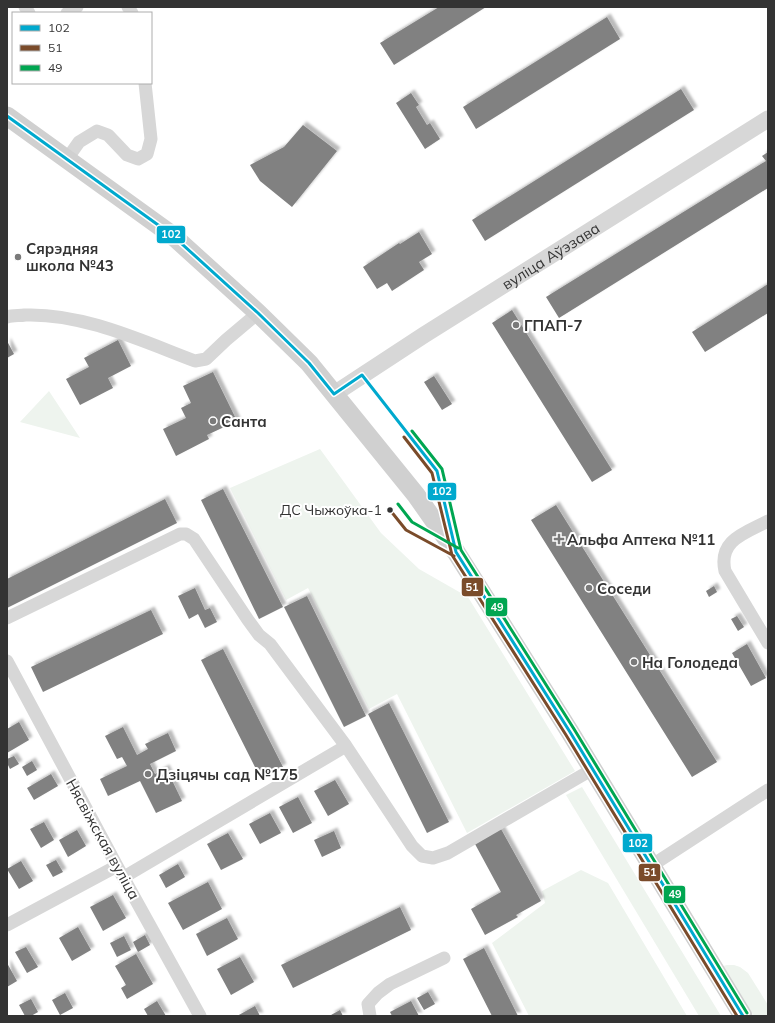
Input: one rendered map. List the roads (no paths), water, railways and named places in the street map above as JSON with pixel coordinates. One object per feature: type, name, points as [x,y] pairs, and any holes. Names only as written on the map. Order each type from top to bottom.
[{"type":"main road","points":[[7,116],[172,235],[258,313],[309,363],[416,496],[456,552],[516,644],[743,1016]]},
{"type":"street","points":[[67,158],[79,142],[97,131],[108,135],[127,155],[138,159],[148,154],[151,139],[145,84]]},
{"type":"street","name":"вуліца Аўэзава","points":[[334,394],[424,335],[768,119]]},
{"type":"street","points":[[7,317],[38,315],[69,318],[102,327],[195,361],[206,359],[258,313]]},
{"type":"street","points":[[768,521],[736,538],[725,550],[723,561],[725,571],[768,643]]},
{"type":"street","points":[[7,618],[180,534],[186,534],[194,539],[259,635],[274,649],[346,746],[412,846],[422,856],[433,858],[448,853],[593,769]]},
{"type":"street","name":"Нясвіжская вуліца","points":[[7,661],[200,1016]]},
{"type":"street","points":[[7,925],[121,871],[346,746]]},
{"type":"street","points":[[651,866],[768,790]]},
{"type":"street","points":[[369,1010],[378,993],[390,984],[444,958]]},
{"type":"place","name":"Сярэдняя школа №43","points":[[18,257]]},
{"type":"place","name":"ГПАП-7","points":[[516,325]]},
{"type":"place","name":"Санта","points":[[213,421]]},
{"type":"place","name":"ДС Чыжоўка-1","points":[[390,510]]},
{"type":"place","name":"Альфа Аптека №11","points":[[559,539]]},
{"type":"place","name":"Соседи","points":[[589,588]]},
{"type":"place","name":"На Голодеда","points":[[634,662]]},
{"type":"place","name":"Дзіцячы сад №175","points":[[148,774]]}]
